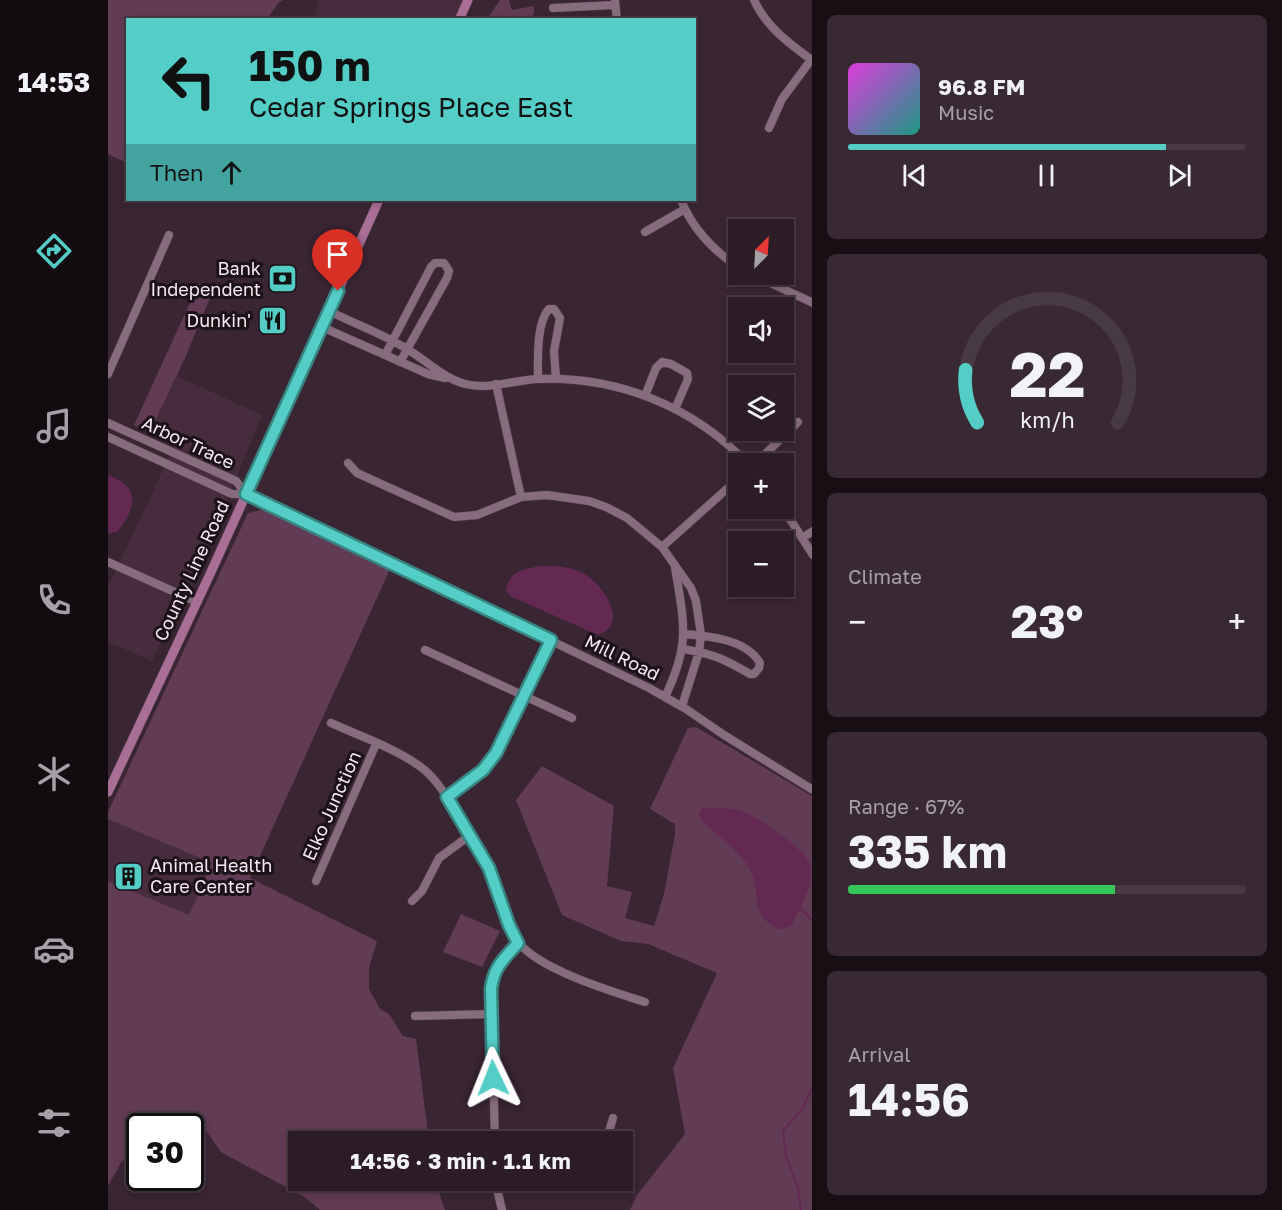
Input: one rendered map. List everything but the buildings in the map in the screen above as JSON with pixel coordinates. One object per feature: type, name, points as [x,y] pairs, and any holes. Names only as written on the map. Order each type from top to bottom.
[{"type":"main road","points":[[460,18],[468,0]]},
{"type":"main road","name":"County Line Road","points":[[108,792],[197,602],[379,201]]},
{"type":"street","points":[[754,0],[772,27],[812,60],[782,99],[769,128]]},
{"type":"street","points":[[553,8],[615,2],[617,18]]},
{"type":"street","points":[[681,201],[697,230],[728,259]]},
{"type":"street","points":[[645,232],[685,209]]},
{"type":"street","points":[[108,374],[169,235]]},
{"type":"street","points":[[385,355],[431,267],[435,263],[444,263],[449,271],[447,278],[400,362]]},
{"type":"street","points":[[775,285],[812,303]]},
{"type":"street","points":[[538,379],[538,345],[544,313],[549,309],[554,309],[560,318],[554,351],[556,379]]},
{"type":"street","points":[[329,311],[393,341],[449,379]]},
{"type":"street","points":[[322,327],[428,374],[468,385],[482,386],[538,379],[594,381],[645,396],[696,420],[718,435],[737,453]]},
{"type":"street","points":[[645,396],[656,368],[662,362],[671,364],[687,373],[688,380],[675,409]]},
{"type":"street","points":[[496,384],[521,497]]},
{"type":"street","points":[[766,453],[798,422]]},
{"type":"street","name":"Arbor Trace","points":[[108,423],[236,481],[246,494]]},
{"type":"street","name":"Arbor Trace","points":[[108,437],[232,494],[246,494]]},
{"type":"street","points":[[348,463],[357,473],[454,517],[477,515],[521,497],[547,495],[571,498],[606,507],[627,518],[663,547],[691,588],[696,601],[701,635],[699,652],[682,706]]},
{"type":"street","points":[[663,547],[728,488]]},
{"type":"street","name":"Mill Road","points":[[246,494],[604,665],[682,706],[812,789]]},
{"type":"street","points":[[790,519],[812,553]]},
{"type":"street","points":[[802,538],[812,532]]},
{"type":"street","points":[[108,562],[197,602]]},
{"type":"street","points":[[665,697],[679,666],[683,649],[684,634],[674,565]]},
{"type":"street","points":[[683,649],[727,660],[750,674],[754,674],[759,668],[758,659],[741,647],[722,639],[684,634]]},
{"type":"street","points":[[447,797],[477,775],[492,758],[551,640]]},
{"type":"street","points":[[425,650],[572,718]]},
{"type":"street","points":[[331,723],[420,766],[435,781],[489,868],[509,925],[518,943],[535,957],[555,967],[592,984],[645,1002]]},
{"type":"street","name":"Elko Junction","points":[[316,881],[376,744]]},
{"type":"street","points":[[412,901],[422,891],[439,858],[469,836]]},
{"type":"street","points":[[495,1131],[492,977],[498,964],[518,943]]},
{"type":"street","points":[[415,1016],[491,1014]]},
{"type":"street","points":[[609,1131],[613,1118]]},
{"type":"street","points":[[498,1191],[502,1210]]},
{"type":"shaded area","points":[[108,0],[283,0],[268,18],[126,18],[126,163],[108,154]]},
{"type":"shaded area","points":[[319,0],[468,0],[459,18],[314,18]]},
{"type":"shaded area","points":[[500,0],[509,0],[512,10],[534,6],[532,18],[488,18]]},
{"type":"shaded area","points":[[199,283],[206,286],[212,293],[185,358],[150,432],[134,425]]},
{"type":"shaded area","points":[[177,376],[262,415],[227,500],[152,661],[108,642],[108,587],[175,444],[150,432]]},
{"type":"shaded area","points":[[108,475],[126,486],[131,492],[132,499],[128,515],[117,532],[108,533]]},
{"type":"shaded area","points":[[264,509],[390,569],[250,878],[377,941],[369,968],[369,989],[380,1009],[389,1014],[403,1036],[416,1039],[428,1131],[288,1131],[288,1188],[221,1152],[204,1128],[204,1113],[126,1113],[126,1159],[122,1161],[108,1186],[108,881],[189,915],[212,863],[108,819],[108,812],[248,513]]},
{"type":"shaded area","points":[[540,566],[576,570],[589,577],[610,603],[613,613],[608,630],[598,635],[510,596],[506,591],[508,584],[517,572]]},
{"type":"shaded area","points":[[696,727],[812,796],[812,1210],[630,1210],[637,1195],[685,1134],[673,1068],[717,973],[648,944],[621,941],[562,915],[516,800],[542,766],[614,806],[607,886],[632,892],[625,918],[654,926],[664,894],[675,824],[650,809],[688,728]]},
{"type":"shaded area","points":[[702,808],[744,812],[779,833],[804,854],[810,865],[809,887],[791,926],[781,930],[763,916],[759,908],[754,882],[746,863],[702,821],[698,814]]},
{"type":"shaded area","points":[[108,819],[212,862],[189,916],[108,881]]},
{"type":"shaded area","points":[[461,914],[500,931],[482,967],[443,952]]},
{"type":"shaded area","points":[[293,1191],[438,1191],[445,1210],[320,1210]]},
{"type":"waterway","points":[[800,908],[812,920]]},
{"type":"waterway","points":[[801,1210],[798,1188],[786,1156],[783,1131],[803,1108],[812,1088]]},
{"type":"place","name":"Bank Independent","points":[[282,279]]},
{"type":"place","name":"Dunkin'","points":[[272,321]]},
{"type":"place","name":"Animal Health Care Center","points":[[129,876]]},
{"type":"route","points":[[338,291],[246,494],[551,640],[496,753],[483,770],[447,797],[489,868],[509,925],[518,943],[498,964],[492,977],[493,1078]]}]
